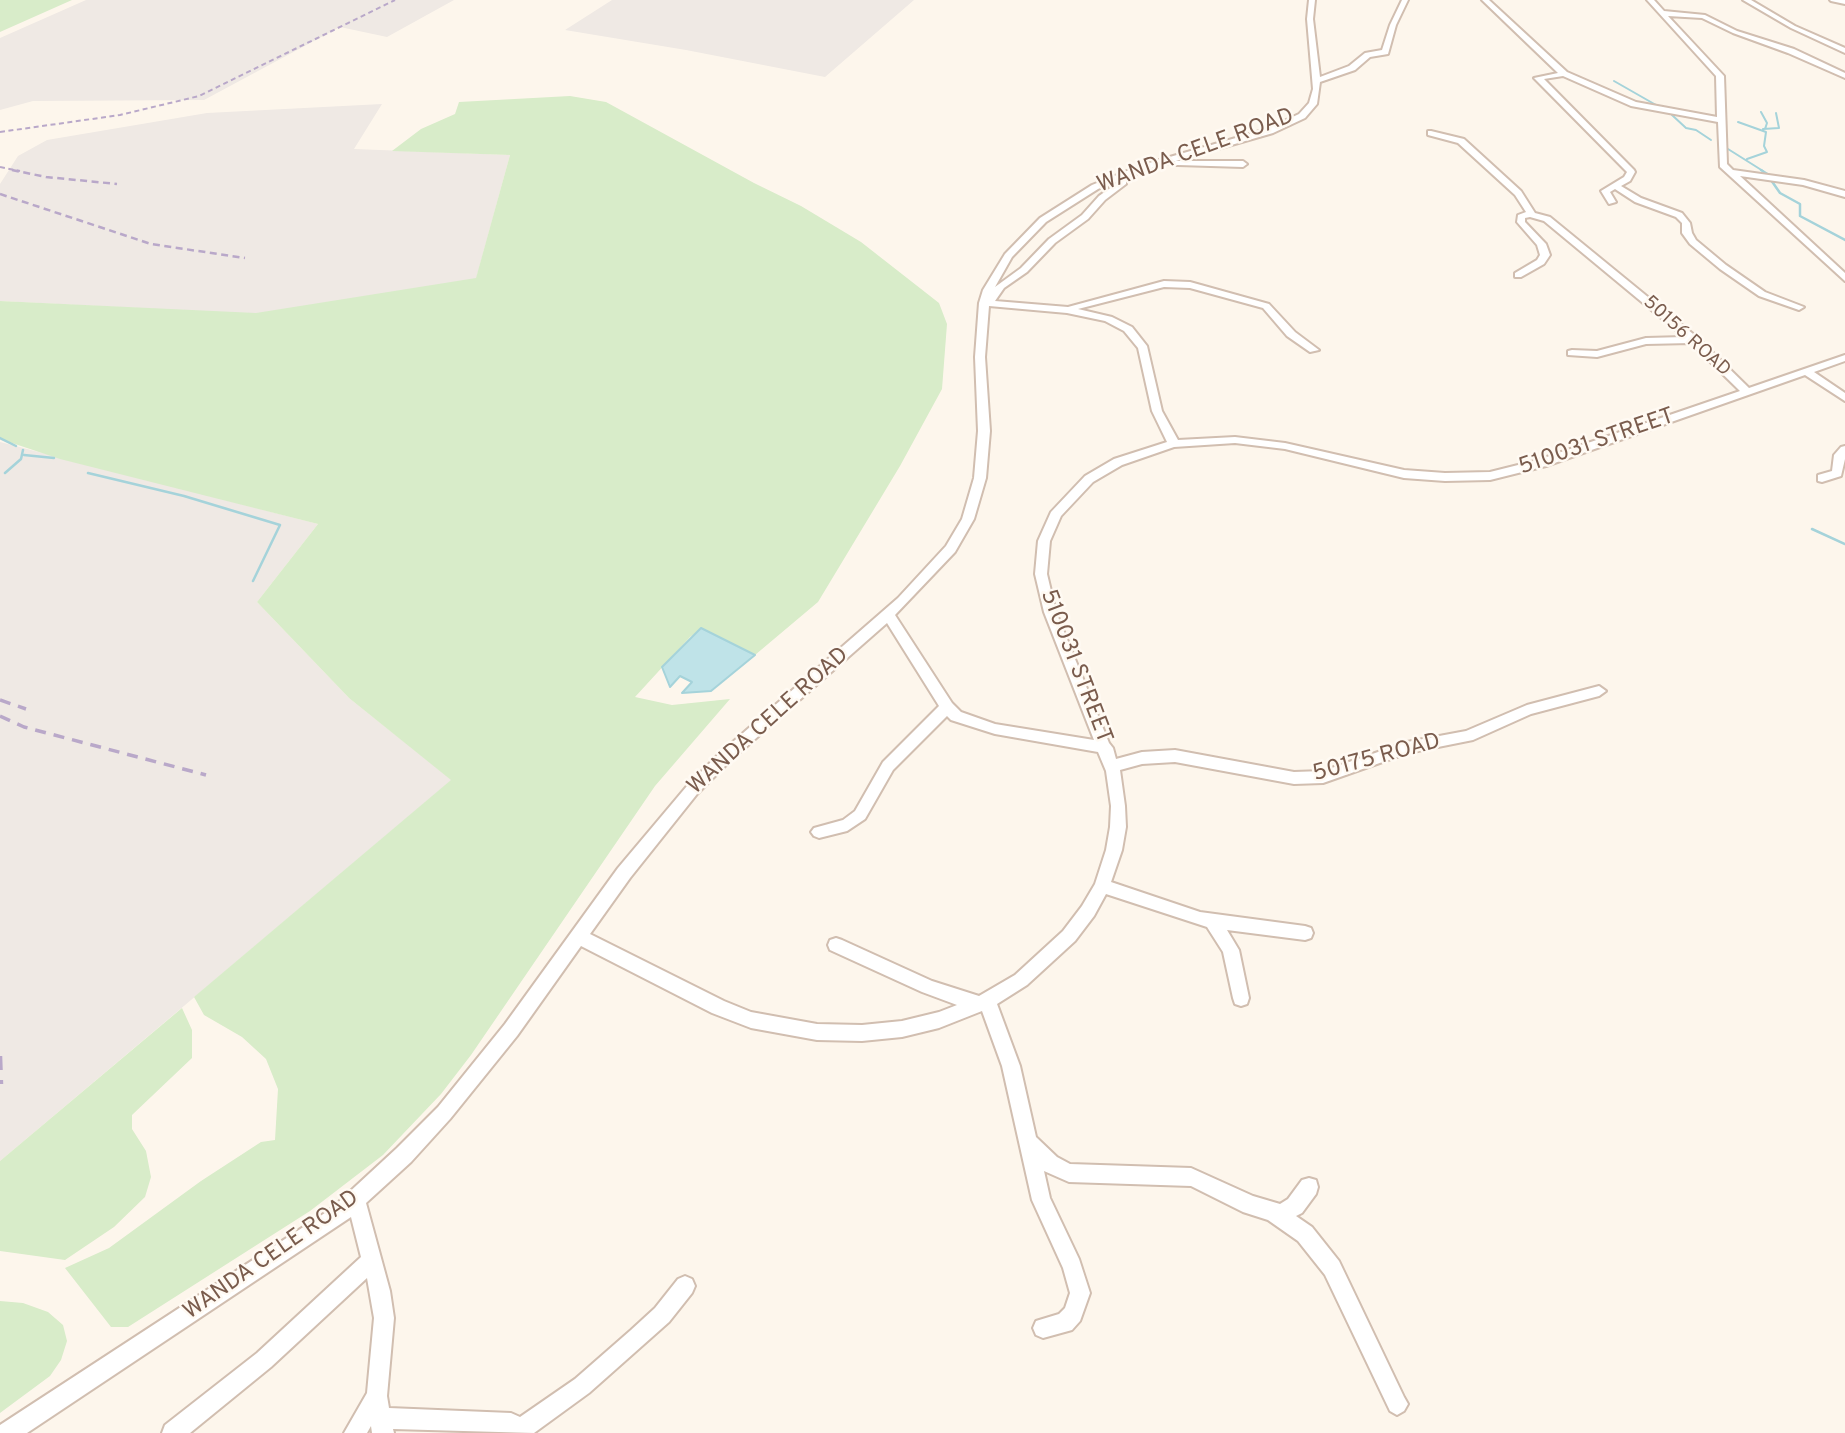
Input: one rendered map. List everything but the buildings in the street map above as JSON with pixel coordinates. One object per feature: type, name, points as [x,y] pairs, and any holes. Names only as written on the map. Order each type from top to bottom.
[{"type":"street","name":"WANDA CELE ROAD","points":[[8,1433],[296,1245],[356,1200],[404,1155],[477,1074],[654,835],[692,790],[724,758],[888,614],[930,574],[951,549],[973,504],[983,461],[980,346],[987,303],[993,280],[1017,244],[1065,204],[1095,187],[1145,167],[1285,126],[1302,116],[1313,104],[1317,81],[1310,19],[1312,0]]},
{"type":"street","points":[[1317,81],[1352,68],[1368,55],[1387,50],[1392,25],[1405,0]]},
{"type":"street","points":[[1485,0],[1564,74],[1634,104],[1721,120]]},
{"type":"street","points":[[1650,0],[1720,76],[1723,84],[1723,165],[1845,278]]},
{"type":"street","points":[[1746,0],[1793,27],[1845,51]]},
{"type":"street","points":[[1833,0],[1845,2]]},
{"type":"street","points":[[1660,13],[1703,16],[1737,33],[1791,51],[1845,76]]},
{"type":"street","points":[[1564,74],[1538,78],[1631,172],[1628,179],[1614,185],[1605,193],[1612,202]]},
{"type":"street","points":[[1431,133],[1461,141],[1518,193],[1532,215]]},
{"type":"street","points":[[1174,444],[1157,411],[1143,348],[1135,335],[1108,319],[1067,310],[987,303],[996,290],[1024,270],[1052,241],[1085,217],[1116,186],[1171,164],[1243,164]]},
{"type":"street","points":[[1729,172],[1776,178],[1845,194]]},
{"type":"street","points":[[1614,185],[1638,200],[1679,215],[1686,223],[1687,233],[1693,242],[1723,267],[1762,294],[1799,307]]},
{"type":"street","points":[[1523,273],[1541,262],[1545,255],[1541,244],[1520,219],[1525,215],[1532,215]]},
{"type":"street","name":"50156 ROAD","points":[[1532,215],[1542,216],[1555,224],[1694,340],[1747,392]]},
{"type":"street","points":[[1067,310],[1124,293],[1179,283],[1264,304],[1291,334],[1314,350]]},
{"type":"street","points":[[1572,353],[1597,354],[1646,341],[1694,340]]},
{"type":"street","name":"510031 STREET","points":[[578,936],[718,1007],[751,1020],[804,1029],[862,1033],[902,1028],[939,1020],[983,1003],[1021,980],[1054,952],[1088,911],[1102,886],[1118,827],[1112,766],[1044,592],[1041,574],[1042,549],[1055,516],[1082,484],[1118,462],[1174,444],[1235,440],[1261,442],[1404,474],[1490,476],[1542,463],[1845,358]]},
{"type":"street","points":[[1807,372],[1845,398]]},
{"type":"street","points":[[1822,478],[1837,474],[1840,455],[1845,449]]},
{"type":"street","points":[[888,614],[947,707],[962,719],[995,729],[1106,748]]},
{"type":"street","name":"50175 ROAD","points":[[1112,766],[1142,758],[1175,756],[1294,778],[1336,774],[1407,748],[1468,736],[1527,710],[1599,691]]},
{"type":"street","points":[[818,832],[847,825],[860,815],[888,766],[947,707]]},
{"type":"street","points":[[1102,886],[1212,921],[1305,933]]},
{"type":"street","points":[[1212,921],[1231,950],[1241,998]]},
{"type":"street","points":[[836,945],[928,987],[983,1003],[1011,1066],[1041,1200],[1072,1266],[1080,1293],[1073,1314],[1065,1323],[1043,1328]]},
{"type":"street","points":[[1030,1144],[1050,1164],[1069,1173],[1140,1173],[1191,1177],[1250,1205],[1275,1213],[1305,1234],[1332,1268],[1397,1404]]},
{"type":"street","points":[[1275,1213],[1287,1212],[1309,1187]]},
{"type":"street","points":[[356,1200],[384,1318],[377,1396],[382,1425],[511,1424],[522,1429],[582,1386],[638,1337],[662,1315],[685,1286]]},
{"type":"street","points":[[173,1433],[264,1360],[372,1260]]},
{"type":"street","points":[[355,1433],[377,1396]]},
{"type":"shaded area","points":[[86,0],[454,0],[387,37],[340,27],[204,100],[33,101],[0,110],[0,38]]},
{"type":"shaded area","points":[[612,0],[914,0],[825,77],[565,30]]},
{"type":"shaded area","points":[[382,104],[354,149],[510,155],[476,279],[256,314],[0,301],[0,184],[18,156],[47,140],[207,113]]},
{"type":"shaded area","points":[[0,442],[318,524],[257,602],[349,698],[452,780],[0,1161]]},
{"type":"green space","points":[[0,0],[72,0],[0,32]]},
{"type":"green space","points":[[570,96],[606,102],[801,206],[861,242],[939,303],[947,324],[942,389],[900,466],[818,602],[755,655],[701,629],[690,637],[635,697],[672,705],[730,699],[655,786],[471,1055],[441,1094],[383,1155],[310,1211],[128,1327],[111,1327],[65,1268],[109,1248],[201,1181],[261,1142],[275,1140],[278,1089],[266,1059],[242,1037],[204,1015],[194,997],[451,780],[349,698],[257,602],[318,524],[60,459],[0,439],[0,301],[256,313],[476,278],[510,155],[392,151],[421,129],[455,114],[459,102]]},
{"type":"green space","points":[[182,1008],[192,1030],[192,1058],[132,1115],[132,1129],[146,1151],[151,1177],[145,1197],[114,1227],[65,1260],[0,1251],[0,1161]]},
{"type":"green space","points":[[0,1301],[23,1303],[48,1312],[63,1325],[67,1341],[61,1360],[50,1376],[0,1413]]},
{"type":"water","points":[[701,628],[755,655],[711,691],[682,693],[692,682],[680,676],[670,687],[662,667]]},
{"type":"waterway","points":[[1614,81],[1656,105]]},
{"type":"waterway","points":[[1761,112],[1767,123],[1765,129]]},
{"type":"waterway","points":[[1765,129],[1779,128],[1776,113]]},
{"type":"waterway","points":[[1672,115],[1686,128],[1696,130],[1711,140]]},
{"type":"waterway","points":[[1738,122],[1766,132],[1764,146],[1767,152],[1747,159]]},
{"type":"waterway","points":[[1728,149],[1763,171]]},
{"type":"waterway","points":[[1761,170],[1769,175]]},
{"type":"waterway","points":[[1771,180],[1780,193],[1800,204],[1800,216],[1845,240]]},
{"type":"waterway","points":[[0,438],[16,446]]},
{"type":"waterway","points":[[5,473],[21,459],[23,450]]},
{"type":"waterway","points":[[24,455],[54,458]]},
{"type":"waterway","points":[[88,473],[184,496],[280,525],[253,581]]},
{"type":"waterway","points":[[1812,529],[1845,544]]},
{"type":"railway","points":[[0,132],[120,115],[199,96],[395,0]]},
{"type":"railway","points":[[0,167],[20,171]]},
{"type":"railway","points":[[12,170],[46,177],[117,184]]},
{"type":"railway","points":[[0,194],[151,244],[245,258]]},
{"type":"railway","points":[[0,700],[26,709]]},
{"type":"railway","points":[[0,716],[24,727],[206,775]]},
{"type":"railway","points":[[0,1056],[1,1084]]}]
